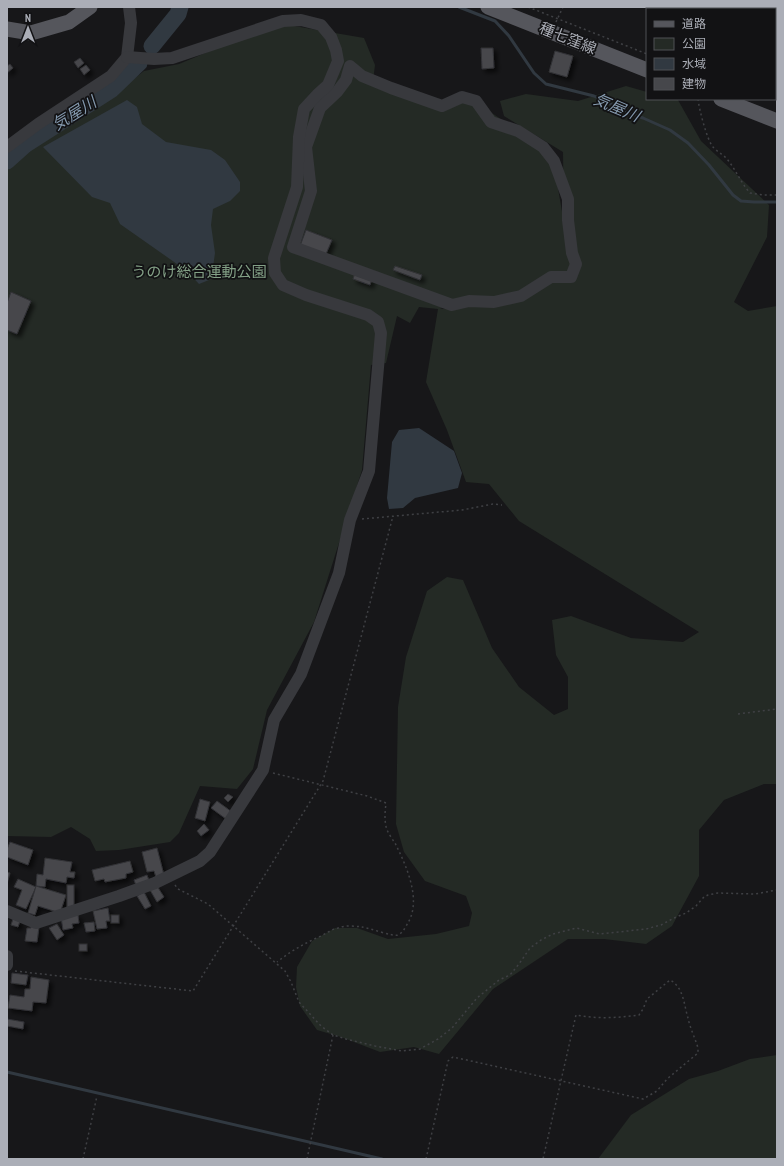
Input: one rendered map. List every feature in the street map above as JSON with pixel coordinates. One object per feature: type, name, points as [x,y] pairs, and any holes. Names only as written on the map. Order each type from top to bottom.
[{"type":"main road","points":[[7,29],[31,33],[69,22],[90,7]]},
{"type":"main road","name":"種七窪線","points":[[488,7],[554,25],[646,70]]},
{"type":"main road","points":[[724,100],[777,121]]},
{"type":"street","points":[[7,147],[38,124],[111,76],[127,57],[132,24],[129,7]]},
{"type":"street","points":[[7,911],[36,923],[155,883],[200,861],[210,852],[263,770],[274,720],[301,674],[339,572],[350,520],[369,471],[381,333],[378,322],[368,315],[306,295],[283,285],[275,273],[274,258],[298,187],[299,137],[304,109],[328,85],[338,61],[331,37],[321,25],[301,20],[283,21],[172,58],[154,59],[127,57]]},
{"type":"street","points":[[350,66],[362,76],[442,106],[462,98],[476,101],[491,122],[518,131],[543,147],[554,161],[568,199],[568,220],[572,253],[576,264],[571,277],[551,277],[521,296],[494,302],[469,301],[452,305],[293,247],[311,191],[306,147],[320,108],[337,92],[346,80],[350,66]]},
{"type":"street","points":[[7,956],[11,968]]},
{"type":"path","points":[[528,7],[554,25],[646,54]]},
{"type":"path","points":[[554,25],[563,7]]},
{"type":"path","points":[[698,100],[699,108],[711,145],[726,158],[743,185],[750,193],[777,195]]},
{"type":"path","points":[[350,520],[462,510],[493,504],[502,505]]},
{"type":"path","points":[[11,968],[194,991],[323,781],[392,516]]},
{"type":"path","points":[[738,714],[777,710]]},
{"type":"path","points":[[263,770],[367,796],[386,803],[385,822],[387,830],[406,870],[412,888],[414,902],[412,914],[402,932],[398,935],[392,936],[375,929],[361,927],[351,926],[338,928],[295,949],[276,962]]},
{"type":"path","points":[[169,876],[178,889],[208,904],[276,962],[285,971],[292,982],[299,1002],[321,1026],[334,1035],[346,1039],[402,1051],[420,1049],[438,1039],[452,1028],[477,998],[499,980],[510,975],[530,948],[553,934],[576,928],[600,934],[646,929],[661,925],[686,913],[708,895],[718,893],[755,894],[777,890]]},
{"type":"path","points":[[426,1159],[448,1061],[453,1057],[561,1081],[643,1099],[657,1091],[667,1079],[698,1053],[698,1048],[688,1019],[685,1001],[674,982],[670,980],[647,999],[639,1015],[597,1018],[576,1016],[561,1081],[543,1159]]},
{"type":"path","points":[[307,1159],[334,1035]]},
{"type":"path","points":[[83,1159],[97,1096]]},
{"type":"green space","name":"うのけ総合運動公園","points":[[277,23],[364,38],[375,65],[373,81],[449,107],[463,101],[477,103],[538,144],[555,171],[564,223],[563,152],[504,116],[500,101],[526,94],[578,101],[626,86],[646,92],[646,100],[678,100],[701,141],[769,205],[767,237],[734,302],[748,311],[777,306],[777,784],[764,784],[724,800],[699,830],[699,876],[672,926],[646,944],[604,939],[568,939],[493,989],[439,1054],[414,1047],[380,1052],[341,1037],[317,1030],[300,1006],[296,987],[297,967],[312,941],[335,928],[357,928],[388,939],[436,934],[469,926],[472,913],[466,896],[425,881],[404,852],[396,824],[398,707],[406,657],[427,591],[447,577],[463,580],[492,648],[519,687],[554,715],[568,709],[568,677],[556,655],[552,620],[571,616],[631,638],[683,642],[699,632],[519,521],[489,484],[466,482],[447,430],[426,382],[438,309],[419,307],[410,323],[397,316],[386,363],[371,365],[362,470],[314,622],[267,710],[253,769],[237,789],[200,786],[179,833],[170,842],[119,850],[96,851],[90,839],[71,827],[51,837],[7,836],[7,167],[20,156],[84,117],[144,71],[179,64]],"holes":[[[462,298],[494,302],[440,309]]]},
{"type":"green space","points":[[777,1055],[777,1159],[598,1159],[631,1115],[689,1079],[718,1071],[750,1059]]},
{"type":"water","points":[[127,100],[137,107],[142,124],[166,142],[211,150],[225,160],[240,182],[240,191],[230,201],[213,209],[211,225],[215,253],[209,280],[199,284],[187,271],[120,224],[110,203],[92,197],[43,147]]},
{"type":"water","points":[[419,428],[454,451],[462,473],[458,488],[415,498],[403,508],[389,509],[387,498],[392,442],[399,430]]},
{"type":"building","points":[[481,48],[493,48],[494,68],[482,69]]},
{"type":"building","points":[[555,51],[573,56],[567,77],[549,72]]},
{"type":"building","points":[[80,58],[84,63],[78,68],[74,62]]},
{"type":"building","points":[[10,64],[13,68],[7,73],[7,66]]},
{"type":"building","points":[[86,65],[90,70],[84,75],[80,69]]},
{"type":"building","points":[[306,230],[332,240],[326,254],[300,246]]},
{"type":"building","points":[[395,266],[422,275],[420,280],[393,270]]},
{"type":"building","points":[[355,273],[372,279],[370,285],[353,279]]},
{"type":"building","points":[[11,292],[31,301],[17,334],[7,330],[7,303]]},
{"type":"building","points":[[228,794],[233,797],[228,802],[224,798]]},
{"type":"building","points":[[200,799],[210,802],[205,821],[195,818]]},
{"type":"building","points":[[217,801],[232,812],[226,819],[211,808]]},
{"type":"building","points":[[204,824],[209,830],[201,836],[197,831]]},
{"type":"building","points":[[10,842],[33,850],[28,865],[7,857],[7,849]]},
{"type":"building","points":[[157,848],[164,875],[156,877],[154,871],[147,872],[142,852]]},
{"type":"building","points":[[45,858],[72,862],[70,872],[75,872],[74,878],[67,877],[66,883],[46,879],[45,887],[36,886],[37,874],[43,875]]},
{"type":"building","points":[[130,861],[133,872],[126,874],[126,878],[105,882],[104,879],[95,881],[92,870]]},
{"type":"building","points":[[7,872],[10,873],[7,884]]},
{"type":"building","points":[[147,875],[150,883],[137,888],[134,880]]},
{"type":"building","points":[[18,879],[36,887],[26,909],[16,905],[22,890],[14,887]]},
{"type":"building","points":[[67,885],[74,885],[74,908],[67,908]]},
{"type":"building","points":[[36,886],[66,895],[60,913],[38,906],[35,915],[28,913]]},
{"type":"building","points":[[157,886],[164,897],[157,902],[150,890]]},
{"type":"building","points":[[144,892],[151,906],[145,909],[137,896]]},
{"type":"building","points":[[108,908],[110,921],[106,921],[107,928],[97,929],[93,911]]},
{"type":"building","points":[[78,915],[79,923],[72,924],[73,928],[63,930],[61,917]]},
{"type":"building","points":[[111,915],[119,915],[119,923],[111,923]]},
{"type":"building","points":[[13,919],[20,921],[18,927],[11,925]]},
{"type":"building","points":[[94,922],[95,931],[86,932],[84,923]]},
{"type":"building","points":[[57,924],[64,935],[57,940],[49,928]]},
{"type":"building","points":[[31,926],[39,927],[37,942],[25,941],[27,928],[31,928]]},
{"type":"building","points":[[79,944],[87,944],[87,951],[79,951]]},
{"type":"building","points":[[12,973],[28,975],[26,985],[11,983]]},
{"type":"building","points":[[31,977],[49,980],[46,1003],[33,1002],[32,1011],[8,1008],[10,995],[24,997],[25,989],[30,989]]},
{"type":"building","points":[[7,1019],[24,1022],[23,1029],[7,1026]]},
{"type":"waterway","name":"気屋川","points":[[152,46],[178,14],[180,7]]},
{"type":"waterway","name":"気屋川","points":[[459,7],[495,21],[509,36],[534,73],[546,84],[594,96],[629,113],[670,130],[688,143],[709,165],[733,195],[741,201],[777,202]]},
{"type":"waterway","name":"気屋川","points":[[7,161],[26,144],[112,89],[139,63]]},
{"type":"waterway","points":[[7,1072],[382,1159]]}]
